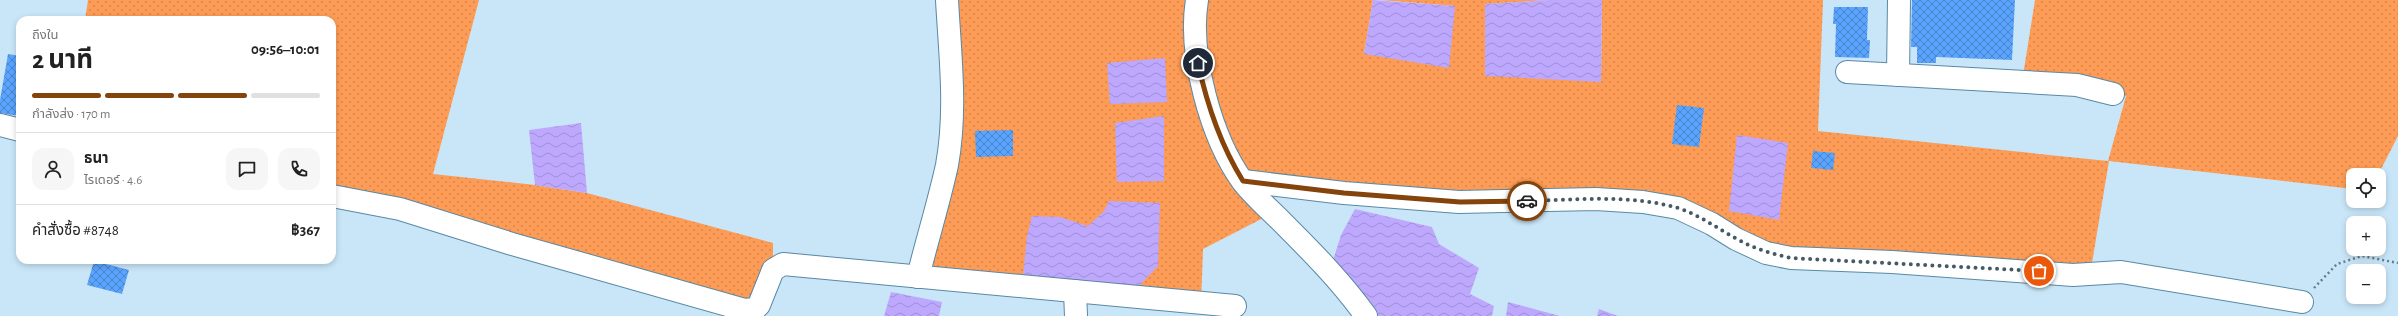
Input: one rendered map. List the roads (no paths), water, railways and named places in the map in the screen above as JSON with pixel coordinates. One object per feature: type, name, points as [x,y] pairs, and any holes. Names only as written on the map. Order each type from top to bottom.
[{"type":"street","points":[[918,277],[947,164],[951,133],[953,100],[947,0]]},
{"type":"street","points":[[1197,0],[1195,34],[1198,63],[1206,98],[1219,136],[1243,181],[1330,270],[1366,316]]},
{"type":"street","points":[[1898,75],[1899,0]]},
{"type":"street","points":[[1847,72],[2077,85],[2113,94]]},
{"type":"street","points":[[0,125],[16,129]]},
{"type":"street","points":[[1243,181],[1344,193],[1460,202],[1596,199],[1643,202],[1678,208],[1712,224],[1736,239],[1766,253],[1791,258],[1892,262],[2073,274],[2121,272],[2302,302]]},
{"type":"street","points":[[336,197],[400,209],[512,244],[745,310],[755,309],[759,305],[773,270],[784,264],[1235,306]]},
{"type":"street","points":[[1074,291],[1076,316]]},
{"type":"water","points":[[1373,0],[1455,6],[1449,68],[1364,54]]},
{"type":"water","points":[[1549,0],[1602,0],[1601,82],[1485,76],[1485,4]]},
{"type":"water","points":[[1165,58],[1167,102],[1110,104],[1107,63]]},
{"type":"water","points":[[1164,116],[1164,181],[1117,182],[1115,123]]},
{"type":"water","points":[[581,123],[587,193],[535,185],[529,130]]},
{"type":"water","points":[[1737,135],[1788,143],[1779,220],[1729,211]]},
{"type":"water","points":[[1109,201],[1160,203],[1158,266],[1139,286],[1023,275],[1027,236],[1032,216],[1060,217],[1088,226],[1104,211]]},
{"type":"water","points":[[1355,209],[1432,227],[1439,244],[1479,268],[1470,294],[1494,306],[1492,316],[1366,316],[1330,270],[1341,235]]},
{"type":"water","points":[[891,292],[942,302],[939,316],[884,316]]},
{"type":"water","points":[[1508,302],[1560,316],[1506,316]]},
{"type":"water","points":[[1599,309],[1618,316],[1597,316]]}]
